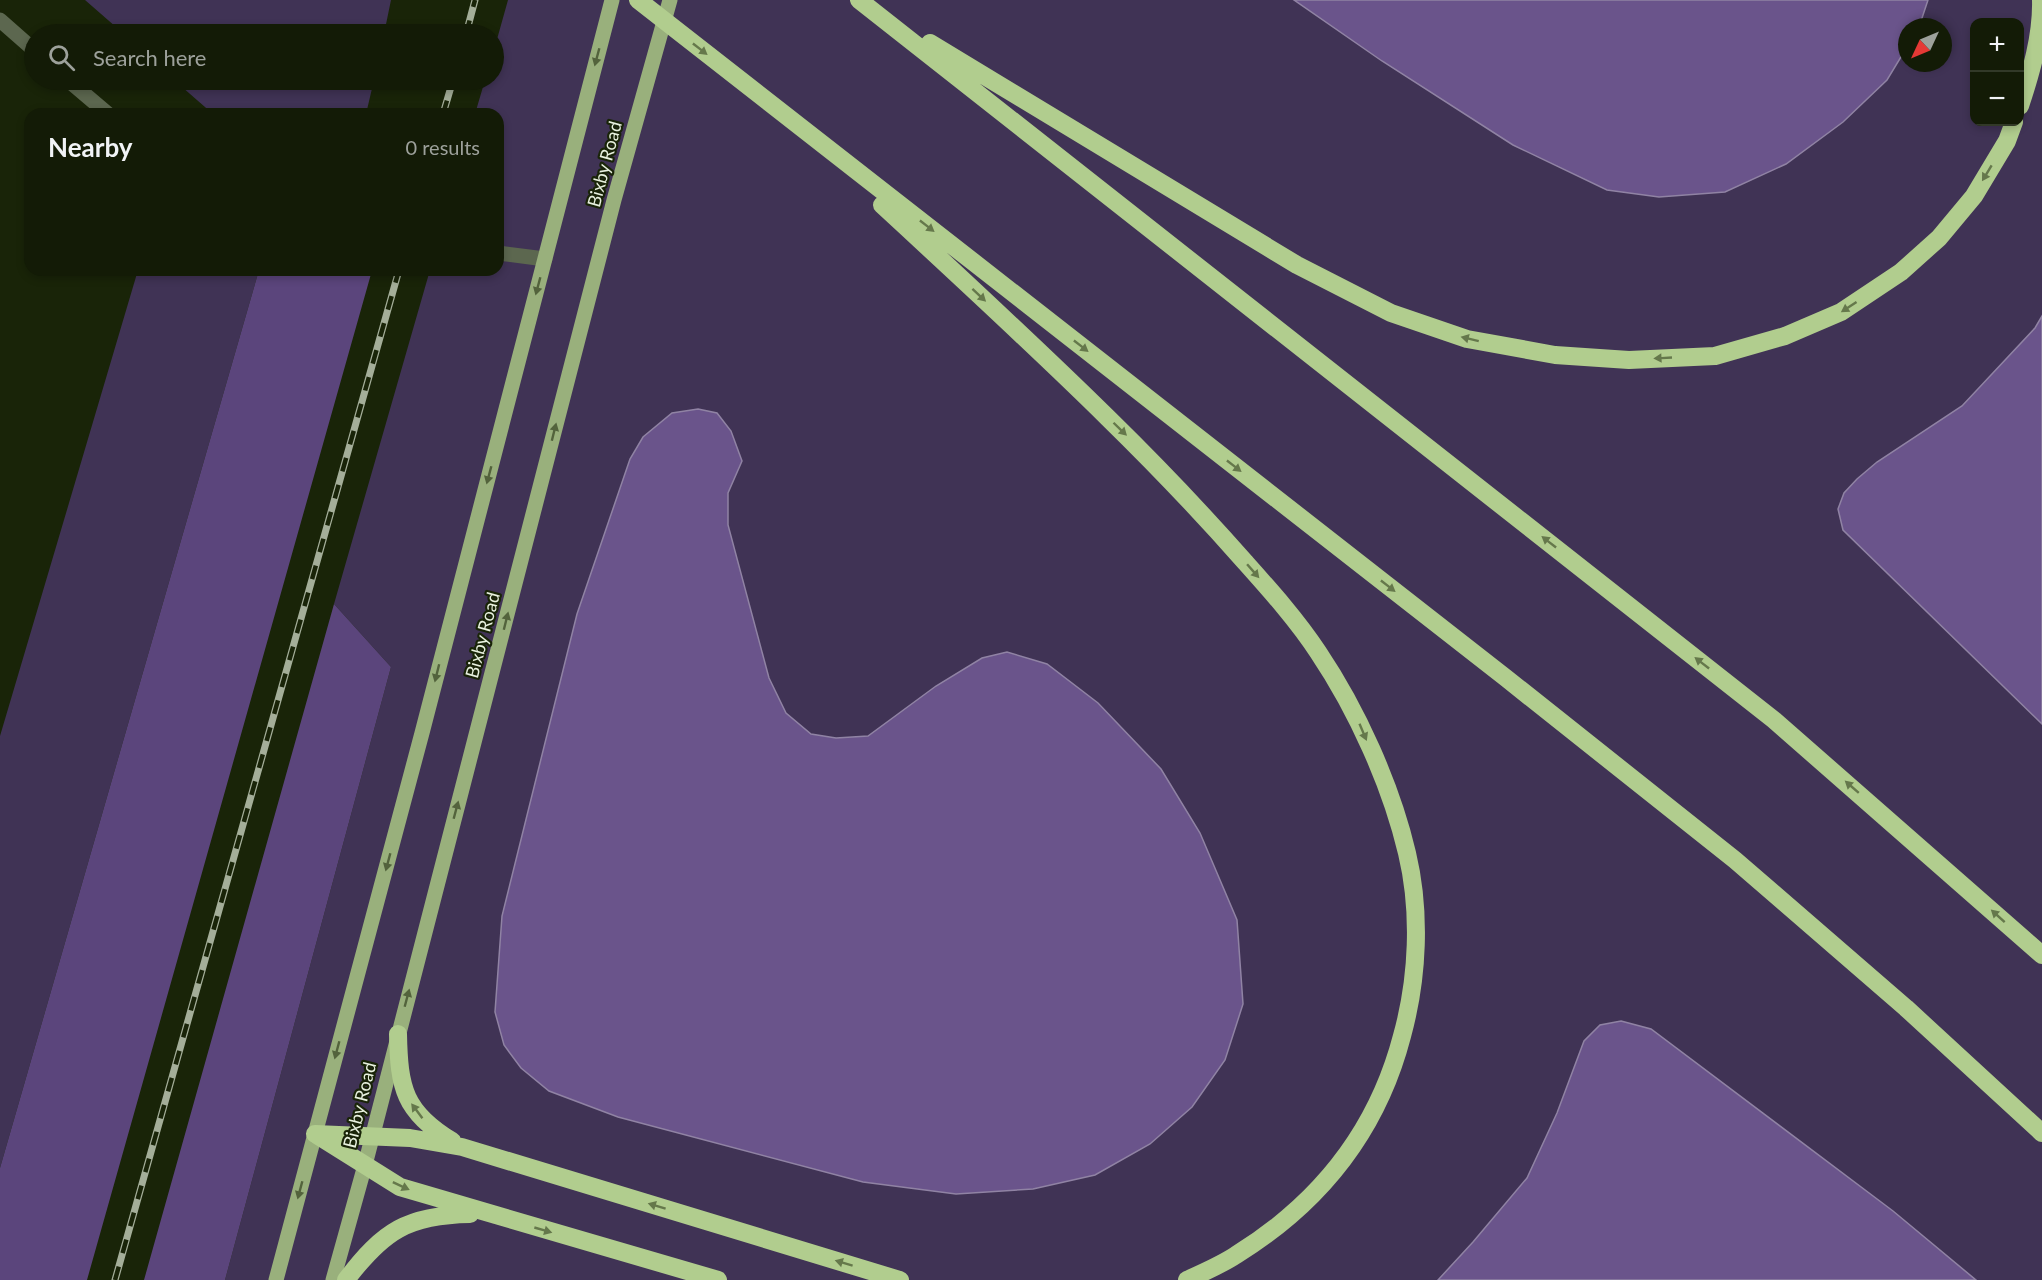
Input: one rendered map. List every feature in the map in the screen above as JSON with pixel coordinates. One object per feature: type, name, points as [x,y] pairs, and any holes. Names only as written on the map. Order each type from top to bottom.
[{"type":"highway","points":[[638,0],[1506,678],[1716,846],[1906,1008],[2042,1133]]},
{"type":"highway","points":[[859,0],[1297,265],[1391,313],[1467,339],[1555,355],[1629,360],[1716,356],[1785,336],[1841,312],[1901,272],[1939,238],[1974,196],[2007,141],[2013,126]]},
{"type":"highway","points":[[859,0],[1774,720],[2042,955]]},
{"type":"highway","points":[[2024,92],[2042,14],[2042,0]]},
{"type":"highway","points":[[798,126],[1047,358],[1201,512],[1270,590],[1318,652],[1357,719],[1386,786],[1407,854],[1414,906],[1416,956],[1409,1010],[1394,1066],[1370,1120],[1341,1162],[1308,1200],[1273,1230],[1233,1257],[1187,1280]]},
{"type":"highway","points":[[398,1034],[399,1070],[405,1095],[418,1114],[434,1130],[462,1147]]},
{"type":"highway","points":[[315,1134],[410,1138],[462,1147],[900,1280]]},
{"type":"highway","points":[[315,1134],[400,1187],[718,1280]]},
{"type":"highway","points":[[346,1280],[366,1254],[388,1234],[412,1222],[443,1215],[487,1214]]},
{"type":"main road","name":"Bixby Road","points":[[276,1280],[422,733],[612,0]]},
{"type":"main road","name":"Bixby Road","points":[[333,1280],[365,1165],[614,200],[670,0]]},
{"type":"street","points":[[0,20],[24,41]]},
{"type":"street","points":[[80,90],[101,108]]},
{"type":"street","points":[[504,254],[545,259]]},
{"type":"shaded area","points":[[85,0],[391,0],[386,24],[113,24]]},
{"type":"shaded area","points":[[508,0],[2042,0],[2042,1280],[225,1280],[391,667],[334,604],[428,276],[504,276],[504,108],[477,108],[482,90],[504,90],[504,24],[501,24]]},
{"type":"shaded area","points":[[1294,0],[1928,0],[1922,18],[1898,18],[1898,62],[1887,80],[1843,122],[1786,164],[1725,192],[1659,197],[1607,190],[1513,145],[1382,61]]},
{"type":"shaded area","points":[[185,90],[372,90],[367,108],[206,108]]},
{"type":"shaded area","points":[[136,276],[257,276],[0,1168],[0,736]]},
{"type":"shaded area","points":[[257,276],[370,276],[87,1280],[0,1280],[0,1168]]},
{"type":"shaded area","points":[[2042,316],[2042,724],[1843,530],[1838,509],[1844,493],[1877,462],[1962,406],[2035,328]]},
{"type":"shaded area","points":[[698,409],[717,413],[731,431],[742,461],[728,493],[728,525],[769,678],[786,713],[811,734],[836,738],[868,736],[936,686],[982,658],[1007,652],[1047,664],[1098,703],[1161,769],[1200,833],[1237,920],[1243,1004],[1225,1060],[1192,1107],[1150,1144],[1095,1175],[1033,1189],[956,1194],[863,1182],[618,1117],[549,1091],[521,1068],[504,1045],[495,1012],[502,916],[577,614],[630,459],[643,437],[672,413]]},
{"type":"shaded area","points":[[334,604],[391,667],[225,1280],[144,1280]]},
{"type":"shaded area","points":[[1621,1021],[1651,1029],[1893,1211],[1976,1280],[1438,1280],[1527,1178],[1557,1113],[1584,1041],[1600,1025]]},
{"type":"railway","points":[[469,24],[475,0]]},
{"type":"railway","points":[[445,108],[450,90]]},
{"type":"railway","points":[[115,1280],[397,276]]}]
